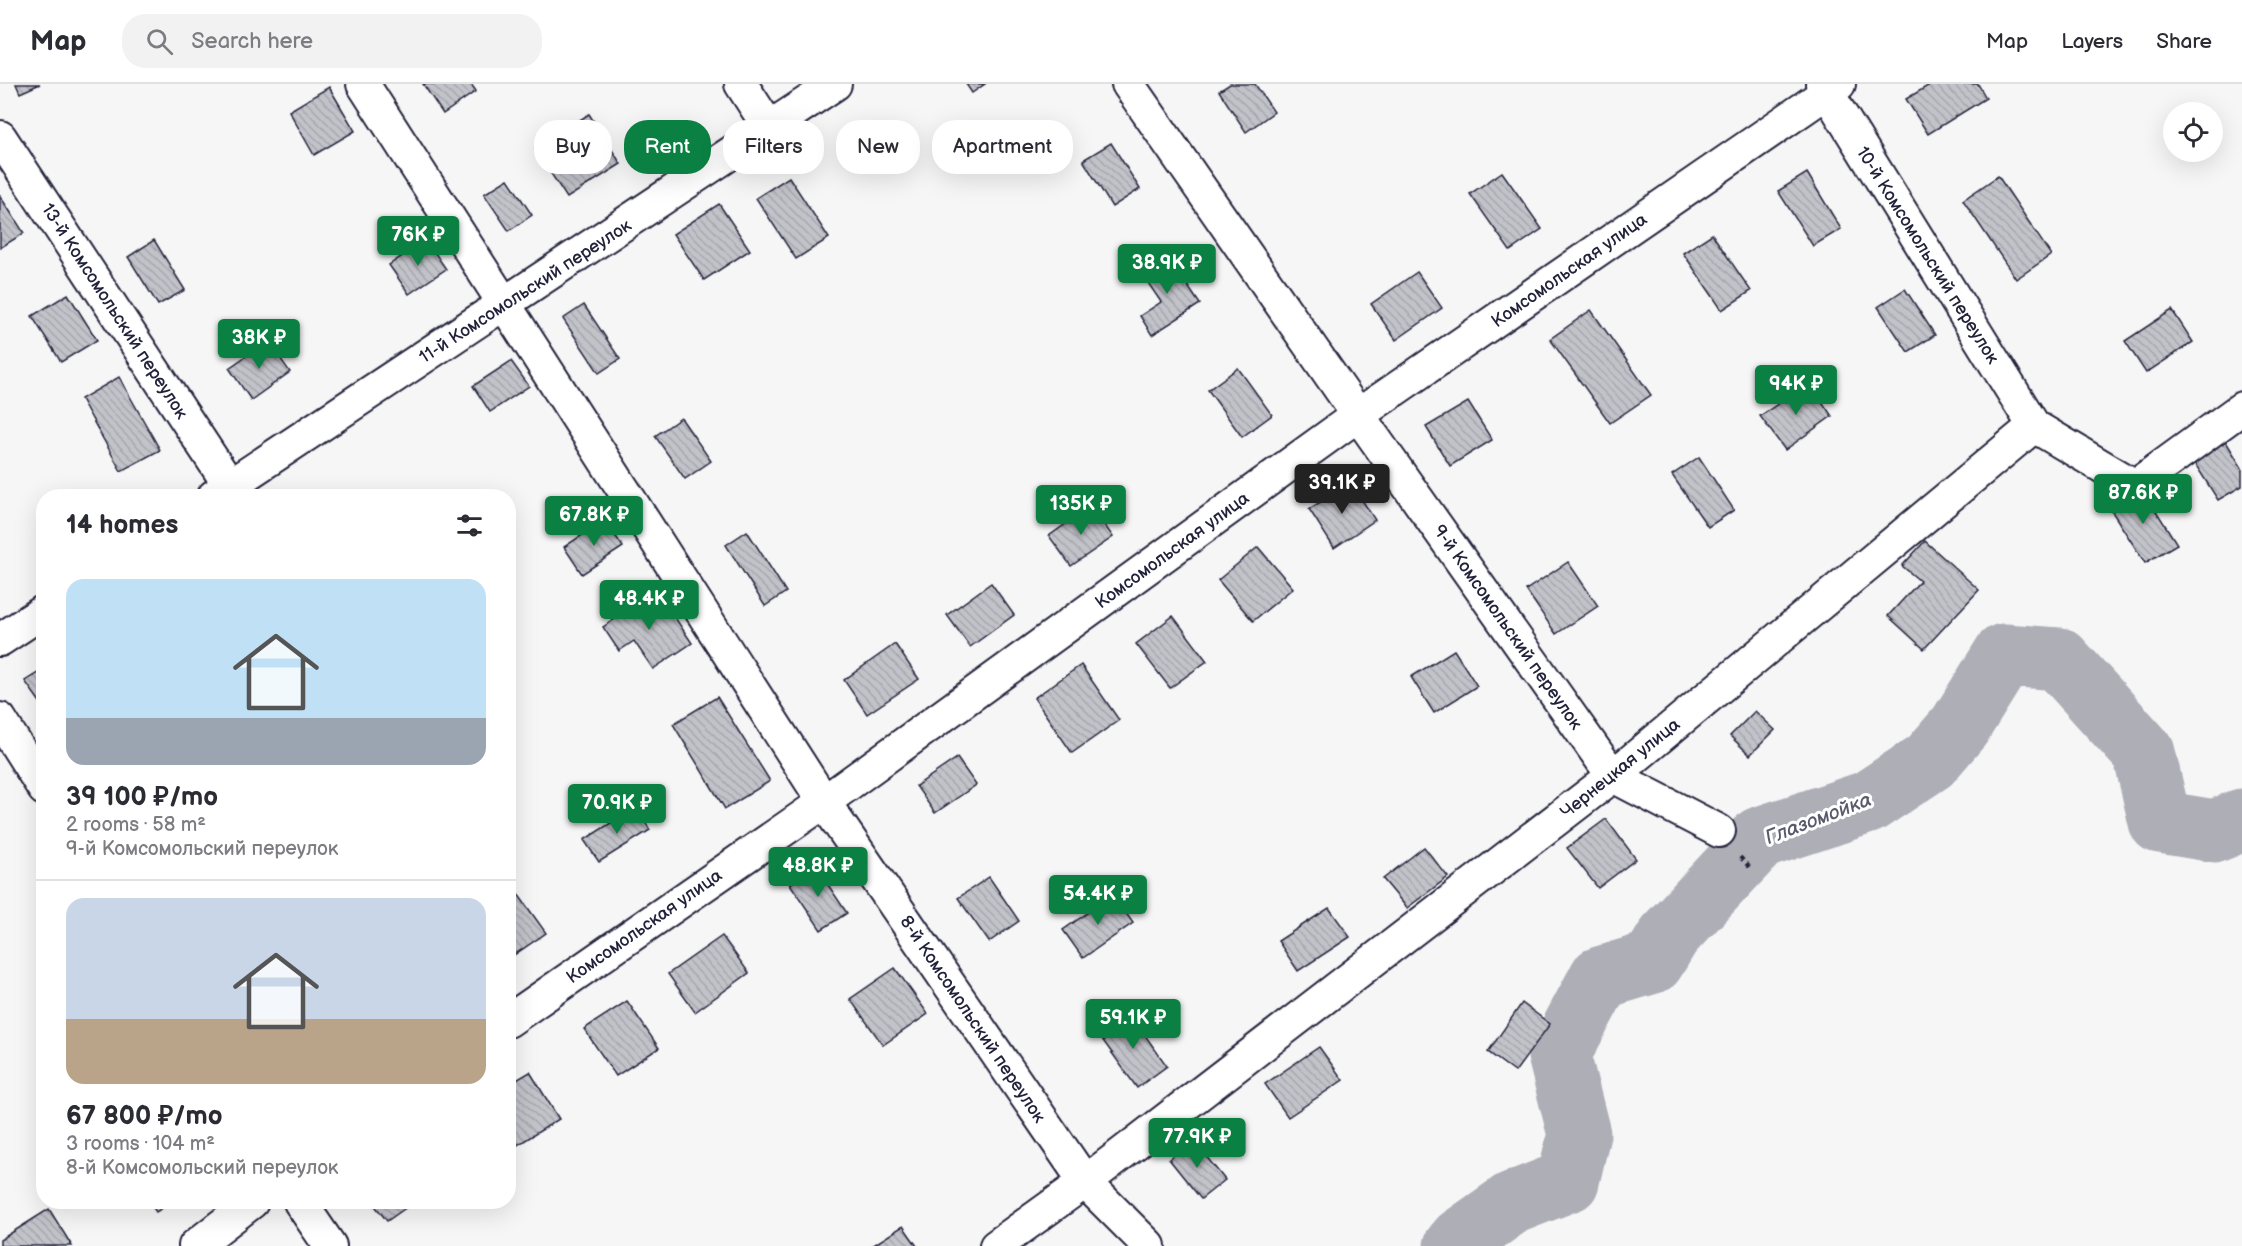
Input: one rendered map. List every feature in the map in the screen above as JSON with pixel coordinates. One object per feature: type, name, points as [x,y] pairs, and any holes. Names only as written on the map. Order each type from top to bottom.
[{"type":"street","name":"8-й Комсомольский переулок","points":[[363,84],[824,802],[1085,1182],[1149,1246]]},
{"type":"street","points":[[741,84],[764,120]]},
{"type":"street","name":"11-й Комсомольский переулок","points":[[783,120],[835,84]]},
{"type":"street","name":"9-й Комсомольский переулок","points":[[1128,84],[1613,776],[1719,831]]},
{"type":"street","name":"Комсомольская улица","points":[[516,1015],[824,802],[1358,415],[1829,87]]},
{"type":"street","name":"10-й Комсомольский переулок","points":[[1829,87],[2034,426]]},
{"type":"street","name":"13-й Комсомольский переулок","points":[[0,137],[221,489]]},
{"type":"street","name":"11-й Комсомольский переулок","points":[[225,489],[723,160]]},
{"type":"street","points":[[2034,426],[2135,486],[2242,408]]},
{"type":"street","name":"Чернецкая улица","points":[[996,1246],[1085,1182],[1613,776],[2034,426]]},
{"type":"street","points":[[0,640],[36,616]]},
{"type":"street","points":[[0,719],[36,776]]},
{"type":"street","points":[[195,1246],[243,1209]]},
{"type":"street","points":[[305,1209],[330,1246]]},
{"type":"building","points":[[16,84],[40,84],[20,93]]},
{"type":"building","points":[[423,84],[471,84],[476,91],[443,114]]},
{"type":"building","points":[[966,84],[985,84],[972,93]]},
{"type":"building","points":[[1230,84],[1255,84],[1274,112],[1246,132],[1219,91]]},
{"type":"building","points":[[1931,84],[1978,84],[1986,98],[1928,134],[1906,99]]},
{"type":"building","points":[[329,87],[355,131],[314,155],[289,111]]},
{"type":"building","points":[[589,114],[593,120],[580,120]]},
{"type":"building","points":[[1111,143],[1140,189],[1112,207],[1083,160]]},
{"type":"building","points":[[612,150],[621,164],[612,170]]},
{"type":"building","points":[[1502,172],[1542,229],[1510,251],[1470,194]]},
{"type":"building","points":[[1807,173],[1841,229],[1813,246],[1778,191]]},
{"type":"building","points":[[551,174],[605,174],[567,198]]},
{"type":"building","points":[[1998,176],[2051,255],[2016,279],[1963,200]]},
{"type":"building","points":[[789,177],[829,238],[796,259],[756,198]]},
{"type":"building","points":[[508,179],[532,215],[509,231],[484,194]]},
{"type":"building","points":[[0,196],[24,233],[0,248]]},
{"type":"building","points":[[719,204],[750,250],[704,280],[673,234]]},
{"type":"building","points":[[1712,234],[1751,291],[1722,310],[1683,253]]},
{"type":"building","points":[[154,240],[185,290],[158,305],[128,257]]},
{"type":"building","points":[[426,240],[446,269],[409,294],[389,265]]},
{"type":"building","points":[[1166,254],[1200,304],[1152,335],[1140,316],[1161,302],[1140,271]]},
{"type":"building","points":[[1417,272],[1442,308],[1396,340],[1371,304]]},
{"type":"building","points":[[1905,289],[1935,335],[1908,352],[1878,307]]},
{"type":"building","points":[[68,294],[97,340],[61,362],[32,316]]},
{"type":"building","points":[[584,305],[620,359],[599,373],[563,319]]},
{"type":"building","points":[[1591,310],[1651,395],[1610,423],[1550,339]]},
{"type":"building","points":[[2172,310],[2193,342],[2146,373],[2125,341]]},
{"type":"building","points":[[268,341],[290,372],[251,400],[229,368]]},
{"type":"building","points":[[511,361],[529,386],[490,412],[473,386]]},
{"type":"building","points":[[1238,368],[1272,415],[1242,437],[1208,390]]},
{"type":"building","points":[[119,377],[160,450],[121,471],[81,399]]},
{"type":"building","points":[[1809,383],[1832,416],[1785,450],[1760,416]]},
{"type":"building","points":[[1468,402],[1492,440],[1450,466],[1426,427]]},
{"type":"building","points":[[681,418],[711,461],[685,479],[655,436]]},
{"type":"building","points":[[2225,440],[2242,468],[2242,486],[2218,500],[2192,459]]},
{"type":"building","points":[[1699,457],[1734,510],[1708,527],[1672,475]]},
{"type":"building","points":[[1351,483],[1375,520],[1334,548],[1309,509]]},
{"type":"building","points":[[2141,487],[2177,544],[2145,563],[2109,507]]},
{"type":"building","points":[[1091,506],[1113,537],[1071,566],[1049,536]]},
{"type":"building","points":[[605,520],[623,547],[582,574],[564,547]]},
{"type":"building","points":[[747,531],[786,592],[765,606],[726,545]]},
{"type":"building","points":[[1925,541],[1979,590],[1924,649],[1888,616],[1920,581],[1902,566]]},
{"type":"building","points":[[1258,547],[1293,588],[1253,621],[1218,580]]},
{"type":"building","points":[[1568,562],[1598,606],[1556,634],[1526,590]]},
{"type":"building","points":[[991,583],[1014,615],[970,647],[947,615]]},
{"type":"building","points":[[657,591],[692,643],[653,669],[634,641],[619,651],[603,627]]},
{"type":"building","points":[[1173,616],[1207,661],[1170,688],[1136,644]]},
{"type":"building","points":[[895,644],[919,679],[867,714],[844,680]]},
{"type":"building","points":[[1454,650],[1477,686],[1434,713],[1411,677]]},
{"type":"building","points":[[1081,665],[1119,720],[1072,753],[1034,698]]},
{"type":"building","points":[[36,674],[36,697],[25,681]]},
{"type":"building","points":[[717,697],[770,781],[725,809],[673,724]]},
{"type":"building","points":[[1755,711],[1775,730],[1750,755],[1730,736]]},
{"type":"building","points":[[957,758],[976,785],[935,813],[916,786]]},
{"type":"building","points":[[636,807],[650,830],[599,862],[584,840]]},
{"type":"building","points":[[1606,819],[1636,859],[1598,888],[1567,848]]},
{"type":"building","points":[[1424,847],[1448,877],[1407,908],[1383,879]]},
{"type":"building","points":[[816,867],[847,913],[821,930],[790,884]]},
{"type":"building","points":[[989,877],[1019,921],[989,942],[958,898]]},
{"type":"building","points":[[516,891],[546,933],[516,954]]},
{"type":"building","points":[[1113,895],[1133,923],[1083,958],[1063,930]]},
{"type":"building","points":[[1329,908],[1350,937],[1298,971],[1278,941]]},
{"type":"building","points":[[722,936],[749,973],[695,1012],[668,974]]},
{"type":"building","points":[[895,968],[928,1014],[883,1045],[850,999]]},
{"type":"building","points":[[627,1001],[659,1048],[616,1076],[584,1029]]},
{"type":"building","points":[[1522,1003],[1550,1024],[1515,1072],[1488,1052]]},
{"type":"building","points":[[1129,1013],[1167,1066],[1137,1088],[1099,1035]]},
{"type":"building","points":[[1319,1047],[1343,1080],[1288,1117],[1265,1084]]},
{"type":"building","points":[[530,1072],[559,1119],[516,1146],[516,1080]]},
{"type":"building","points":[[1193,1140],[1225,1180],[1201,1199],[1169,1159]]},
{"type":"building","points":[[49,1209],[72,1246],[0,1246],[0,1240]]},
{"type":"building","points":[[378,1209],[404,1209],[387,1221]]},
{"type":"building","points":[[903,1226],[917,1246],[872,1246]]},
{"type":"waterway","name":"Глазомойка","points":[[1455,1246],[1461,1239],[1512,1203],[1568,1181],[1579,1134],[1559,1055],[1600,978],[1653,962],[1670,934],[1760,838],[1868,802],[1930,761],[1960,726],[2004,655],[2059,659],[2144,753],[2160,822],[2215,831],[2242,820]]}]
